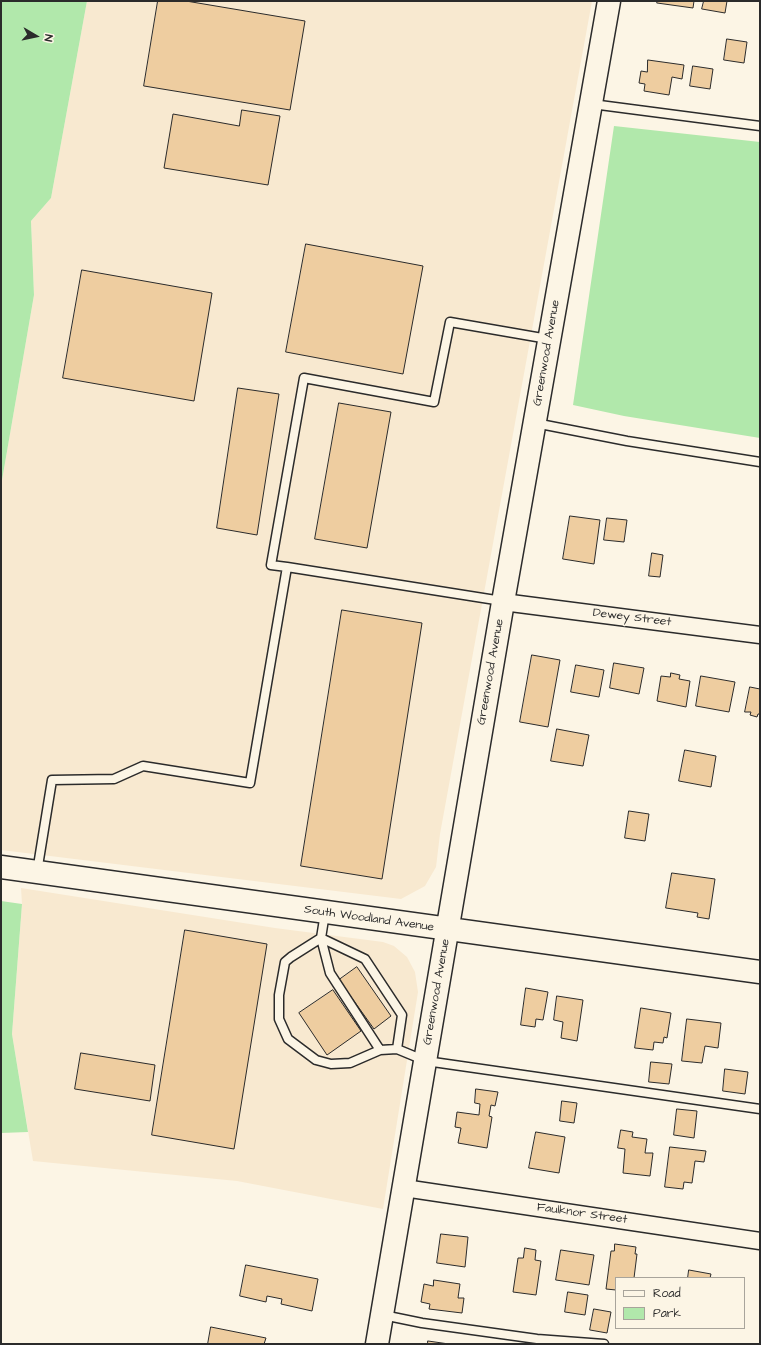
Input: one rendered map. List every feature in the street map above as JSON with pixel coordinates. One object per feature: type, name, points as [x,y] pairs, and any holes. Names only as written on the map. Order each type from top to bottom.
[{"type":"street","name":"Greenwood Avenue","points":[[377,1344],[503,602],[608,1]]},
{"type":"street","name":"Dewey Street","points":[[503,602],[760,635]]},
{"type":"street","name":"South Woodland Avenue","points":[[1,868],[760,972]]},
{"type":"street","name":"Faulknor Street","points":[[404,1188],[760,1241]]},
{"type":"lane","points":[[591,104],[760,126]]},
{"type":"lane","points":[[503,602],[271,565],[304,378],[434,402],[450,322],[549,339]]},
{"type":"lane","points":[[534,423],[627,441],[760,462]]},
{"type":"lane","points":[[36,872],[52,780],[114,779],[143,766],[250,783],[287,567]]},
{"type":"lane","points":[[324,913],[320,938],[330,973],[380,1050]]},
{"type":"lane","points":[[320,938],[365,959],[402,1015],[397,1049]]},
{"type":"lane","points":[[320,938],[291,957],[286,962],[279,995],[279,1019],[288,1039],[316,1060],[331,1064],[350,1063],[380,1050],[397,1049],[426,1061],[760,1109]]},
{"type":"lane","points":[[382,1314],[422,1323],[537,1340],[604,1344]]},
{"type":"shaded area","points":[[87,1],[592,1],[440,834],[436,867],[425,886],[401,899],[1,850],[1,486],[34,295],[31,221],[51,198]]},
{"type":"shaded area","points":[[21,888],[275,928],[383,942],[394,946],[407,957],[415,972],[418,992],[383,1209],[237,1181],[33,1161],[12,1034],[22,904]]},
{"type":"green space","points":[[1,1],[87,1],[51,198],[31,221],[34,295],[1,486]]},
{"type":"green space","points":[[614,126],[760,142],[760,438],[624,416],[573,405]]},
{"type":"green space","points":[[1,901],[22,904],[12,1034],[28,1132],[1,1133]]},
{"type":"building","points":[[158,1],[186,1],[305,21],[290,110],[144,86]]},
{"type":"building","points":[[658,1],[694,1],[693,8],[657,3]]},
{"type":"building","points":[[704,1],[727,1],[725,13],[702,9]]},
{"type":"building","points":[[727,39],[747,42],[744,63],[724,60]]},
{"type":"building","points":[[648,60],[684,65],[682,79],[672,77],[669,95],[644,91],[645,84],[639,83],[641,71],[647,72]]},
{"type":"building","points":[[693,66],[713,69],[710,89],[690,86]]},
{"type":"building","points":[[242,110],[280,116],[268,185],[164,168],[173,114],[239,126]]},
{"type":"building","points":[[306,244],[423,266],[403,374],[286,352]]},
{"type":"building","points":[[82,270],[212,293],[194,401],[63,378]]},
{"type":"building","points":[[238,388],[279,394],[257,535],[217,528]]},
{"type":"building","points":[[339,403],[391,412],[367,548],[315,539]]},
{"type":"building","points":[[570,516],[600,520],[594,564],[563,559]]},
{"type":"building","points":[[607,518],[627,520],[624,542],[604,540]]},
{"type":"building","points":[[652,553],[663,555],[660,577],[649,576]]},
{"type":"building","points":[[342,610],[422,623],[382,879],[301,866]]},
{"type":"building","points":[[532,655],[560,660],[548,727],[520,722]]},
{"type":"building","points":[[614,663],[644,668],[639,694],[610,688]]},
{"type":"building","points":[[576,665],[604,670],[599,697],[571,692]]},
{"type":"building","points":[[671,673],[680,675],[679,679],[690,681],[686,707],[657,701],[661,676],[670,677]]},
{"type":"building","points":[[701,676],[735,682],[729,712],[696,706]]},
{"type":"building","points":[[750,687],[760,689],[760,714],[758,714],[757,717],[750,715],[751,712],[745,712]]},
{"type":"building","points":[[557,729],[589,735],[583,766],[551,761]]},
{"type":"building","points":[[685,750],[716,756],[711,787],[679,781]]},
{"type":"building","points":[[629,811],[649,814],[645,841],[625,838]]},
{"type":"building","points":[[672,873],[715,879],[709,919],[697,917],[698,913],[666,908]]},
{"type":"building","points":[[185,930],[267,944],[234,1149],[152,1135]]},
{"type":"building","points":[[357,967],[391,1016],[374,1029],[339,980]]},
{"type":"building","points":[[526,988],[548,992],[543,1020],[536,1019],[535,1027],[521,1025]]},
{"type":"building","points":[[333,990],[361,1031],[327,1055],[299,1013]]},
{"type":"building","points":[[557,996],[583,1000],[577,1041],[561,1038],[563,1022],[554,1020]]},
{"type":"building","points":[[641,1008],[671,1013],[667,1038],[664,1037],[663,1043],[654,1042],[653,1050],[635,1048]]},
{"type":"building","points":[[687,1019],[721,1023],[718,1048],[705,1046],[702,1063],[682,1061]]},
{"type":"building","points":[[81,1053],[155,1065],[150,1101],[75,1089]]},
{"type":"building","points":[[651,1062],[672,1064],[669,1084],[649,1082]]},
{"type":"building","points":[[725,1069],[748,1072],[745,1094],[723,1091]]},
{"type":"building","points":[[476,1089],[498,1092],[495,1106],[491,1105],[489,1116],[492,1117],[487,1148],[458,1143],[461,1128],[455,1127],[457,1112],[479,1115],[480,1104],[475,1103]]},
{"type":"building","points":[[562,1101],[577,1103],[574,1123],[560,1121]]},
{"type":"building","points":[[677,1109],[697,1111],[694,1138],[674,1135]]},
{"type":"building","points":[[621,1130],[633,1132],[632,1137],[647,1139],[645,1153],[653,1153],[650,1176],[623,1173],[625,1149],[618,1148]]},
{"type":"building","points":[[536,1132],[565,1137],[559,1173],[529,1168]]},
{"type":"building","points":[[670,1147],[706,1151],[704,1162],[695,1161],[692,1183],[684,1182],[683,1189],[665,1187]]},
{"type":"building","points":[[441,1234],[468,1237],[465,1267],[437,1263]]},
{"type":"building","points":[[615,1244],[636,1247],[635,1254],[637,1254],[634,1277],[615,1277],[615,1290],[606,1289],[611,1251],[614,1251]]},
{"type":"building","points":[[525,1248],[536,1250],[535,1260],[541,1261],[536,1295],[513,1292],[518,1258],[523,1258]]},
{"type":"building","points":[[561,1250],[594,1255],[589,1285],[556,1280]]},
{"type":"building","points":[[246,1265],[318,1279],[312,1311],[281,1304],[282,1299],[267,1296],[266,1302],[240,1296]]},
{"type":"building","points":[[689,1270],[711,1274],[710,1277],[688,1277]]},
{"type":"building","points":[[434,1280],[460,1284],[458,1298],[464,1298],[462,1313],[429,1309],[430,1304],[421,1302],[424,1284],[433,1286]]},
{"type":"building","points":[[568,1292],[588,1295],[585,1315],[565,1312]]},
{"type":"building","points":[[594,1309],[611,1312],[607,1333],[590,1330]]},
{"type":"building","points":[[211,1327],[266,1338],[264,1344],[208,1344]]},
{"type":"building","points":[[428,1341],[449,1344],[428,1344]]}]
